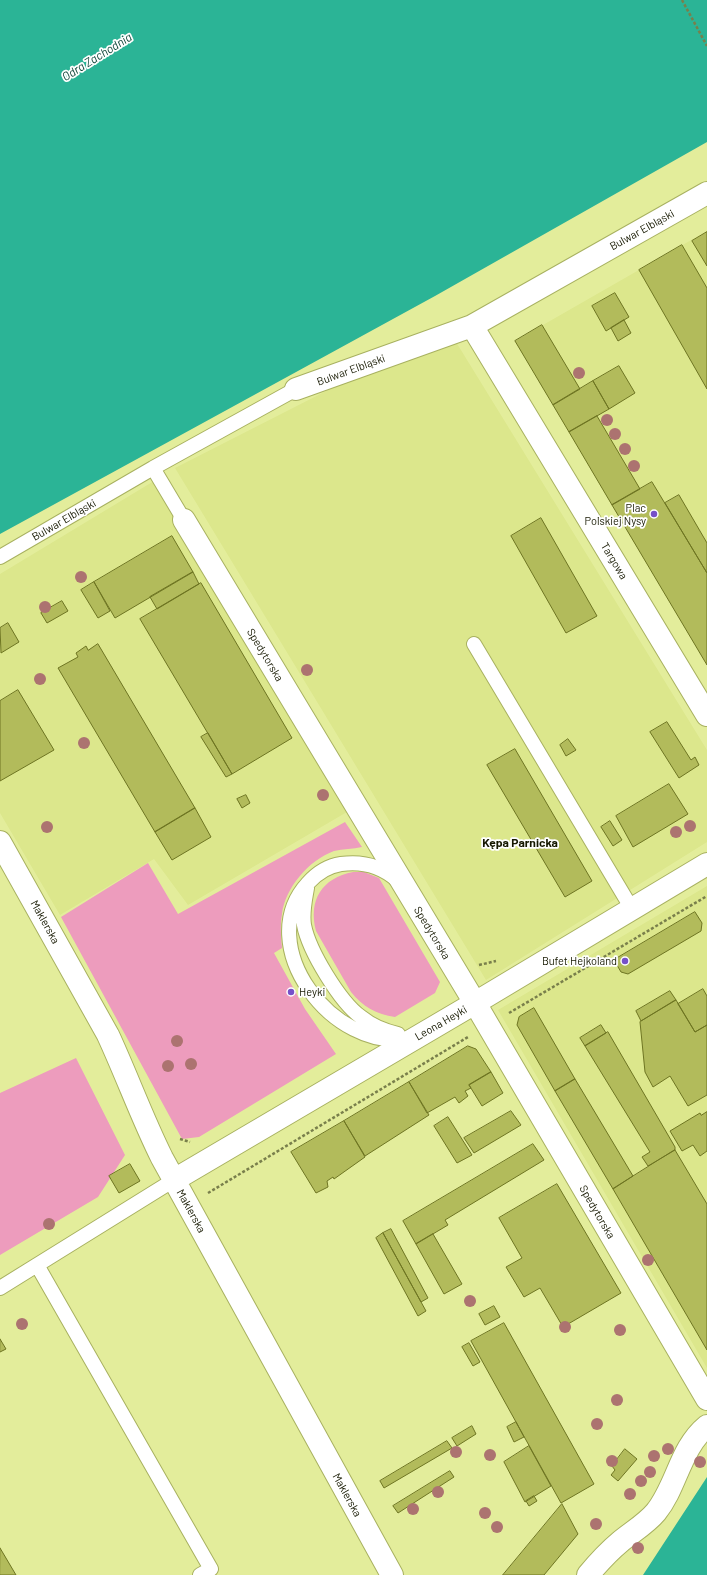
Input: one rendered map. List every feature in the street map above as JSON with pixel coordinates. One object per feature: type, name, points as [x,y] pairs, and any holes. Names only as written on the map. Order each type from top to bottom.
[{"type":"street","name":"Bulwar Elbląski","points":[[296,389],[472,326],[707,194]]},
{"type":"street","name":"Targowa","points":[[472,326],[707,715]]},
{"type":"street","name":"Spedytorska","points":[[184,520],[475,1003],[487,1026],[707,1399]]},
{"type":"street","name":"Maklerska","points":[[0,842],[108,1035],[121,1062],[152,1137],[174,1180],[392,1575]]},
{"type":"street","name":"Leona Heyki","points":[[174,1180],[418,1037],[707,864]]},
{"type":"street","points":[[588,1575],[605,1555],[644,1524],[655,1513],[665,1500],[681,1462],[691,1444],[707,1426]]},
{"type":"lane","name":"Bulwar Elbląski","points":[[0,557],[153,468],[296,389]]},
{"type":"lane","name":"Spedytorska","points":[[153,468],[184,520]]},
{"type":"lane","points":[[474,644],[632,909]]},
{"type":"lane","points":[[408,893],[392,876],[370,865],[359,862],[337,864],[318,874],[310,880],[302,890],[296,900],[290,922],[289,934],[290,946],[294,958],[310,990],[316,1000],[334,1017],[353,1029],[375,1037],[404,1039],[418,1037]]},
{"type":"lane","points":[[310,880],[304,906],[304,924],[318,960],[343,999],[361,1017],[372,1024],[394,1033],[418,1037]]},
{"type":"lane","points":[[0,1288],[174,1180]]},
{"type":"lane","points":[[37,1265],[211,1569],[200,1575]]},
{"type":"path","points":[[682,0],[707,46]]},
{"type":"path","points":[[208,1193],[707,896]]},
{"type":"shaded area","name":"Plac Polskiej Nysy","points":[[707,231],[707,665],[515,341]]},
{"type":"shaded area","points":[[448,329],[707,750],[707,842],[486,980],[175,468]]},
{"type":"shaded area","points":[[154,481],[347,812],[188,905],[154,859],[60,915],[0,813],[0,574]]},
{"type":"shaded area","points":[[345,822],[362,847],[334,851],[325,855],[307,868],[300,876],[293,885],[284,904],[281,922],[282,948],[274,953],[305,1009],[336,1054],[199,1137],[182,1139],[61,917],[148,863],[178,914]]},
{"type":"shaded area","points":[[353,872],[364,872],[379,878],[440,982],[435,993],[395,1017],[376,1012],[360,1002],[351,992],[316,931],[314,910],[316,900],[320,892],[333,879]]},
{"type":"shaded area","points":[[707,886],[707,1368],[498,1010]]},
{"type":"shaded area","points":[[76,1058],[125,1155],[98,1197],[0,1255],[0,1093]]},
{"type":"water","name":"Odra Zachodnia","points":[[0,0],[707,0],[707,142],[435,296],[0,534]]},
{"type":"water","points":[[707,1477],[707,1575],[643,1575]]},
{"type":"building","points":[[707,232],[707,266],[692,241]]},
{"type":"building","points":[[682,245],[707,288],[707,389],[639,270]]},
{"type":"building","points":[[615,293],[629,317],[606,331],[592,306]]},
{"type":"building","points":[[624,320],[631,333],[618,341],[611,328]]},
{"type":"building","points":[[542,325],[580,389],[553,405],[515,341]]},
{"type":"building","points":[[619,366],[635,393],[609,409],[593,381]]},
{"type":"building","points":[[593,381],[609,409],[569,432],[553,405]]},
{"type":"building","points":[[597,416],[640,489],[612,505],[569,432]]},
{"type":"building","points":[[652,482],[707,573],[707,665],[612,505]]},
{"type":"building","points":[[679,495],[707,543],[707,573],[665,503]]},
{"type":"building","points":[[541,518],[597,616],[566,633],[511,536]]},
{"type":"building","points":[[172,536],[193,572],[115,618],[94,582]]},
{"type":"building","points":[[193,572],[199,584],[157,609],[150,597]]},
{"type":"building","points":[[94,582],[110,611],[98,618],[81,590]]},
{"type":"building","points":[[201,583],[292,738],[232,774],[140,619]]},
{"type":"building","points":[[62,601],[68,611],[47,623],[41,613]]},
{"type":"building","points":[[8,623],[19,642],[1,653],[0,628]]},
{"type":"building","points":[[98,644],[195,808],[155,832],[58,668],[78,657],[76,653],[86,646],[88,650]]},
{"type":"building","points":[[18,690],[54,750],[0,781],[0,701]]},
{"type":"building","points":[[667,722],[691,760],[695,757],[699,765],[679,778],[650,732]]},
{"type":"building","points":[[208,733],[232,774],[226,777],[201,737]]},
{"type":"building","points":[[568,739],[576,750],[566,756],[560,745]]},
{"type":"building","points":[[515,749],[592,881],[565,897],[487,765]]},
{"type":"building","points":[[669,784],[688,814],[633,847],[616,816]]},
{"type":"building","points":[[246,795],[250,803],[242,808],[237,799]]},
{"type":"building","points":[[195,808],[211,837],[172,860],[155,832]]},
{"type":"building","points":[[610,821],[622,840],[613,846],[601,827]]},
{"type":"building","points":[[695,912],[702,923],[701,931],[628,974],[621,972],[614,960]]},
{"type":"building","points":[[703,989],[707,996],[707,1025],[695,1032],[678,1004]]},
{"type":"building","points":[[670,991],[676,1000],[641,1021],[636,1011]]},
{"type":"building","points":[[676,1000],[695,1032],[707,1025],[707,1095],[688,1106],[670,1076],[653,1087],[645,1072],[640,1022]]},
{"type":"building","points":[[534,1008],[575,1079],[555,1091],[517,1025],[519,1017]]},
{"type":"building","points":[[601,1025],[606,1033],[585,1046],[580,1038]]},
{"type":"building","points":[[608,1032],[675,1147],[675,1150],[648,1166],[642,1157],[650,1152],[585,1046]]},
{"type":"building","points":[[468,1046],[476,1049],[491,1072],[469,1085],[471,1088],[465,1091],[468,1096],[459,1103],[455,1097],[427,1113],[409,1082]]},
{"type":"building","points":[[491,1072],[503,1093],[482,1106],[469,1085]]},
{"type":"building","points":[[575,1079],[633,1176],[613,1189],[555,1091]]},
{"type":"building","points":[[409,1082],[429,1115],[365,1156],[344,1121]]},
{"type":"building","points":[[511,1111],[521,1125],[474,1153],[464,1138]]},
{"type":"building","points":[[707,1112],[707,1151],[700,1156],[693,1145],[682,1151],[670,1131],[700,1113],[701,1115]]},
{"type":"building","points":[[448,1117],[472,1155],[457,1163],[434,1126]]},
{"type":"building","points":[[344,1121],[365,1157],[334,1179],[333,1177],[327,1181],[328,1187],[316,1193],[291,1152]]},
{"type":"building","points":[[533,1144],[544,1160],[445,1220],[448,1225],[416,1244],[403,1221]]},
{"type":"building","points":[[675,1150],[707,1204],[707,1350],[613,1189]]},
{"type":"building","points":[[130,1164],[140,1181],[119,1193],[109,1176]]},
{"type":"building","points":[[557,1184],[621,1293],[563,1327],[540,1288],[524,1297],[506,1267],[522,1258],[499,1218]]},
{"type":"building","points":[[391,1229],[428,1298],[421,1302],[383,1233]]},
{"type":"building","points":[[383,1233],[426,1311],[418,1316],[376,1238]]},
{"type":"building","points":[[433,1234],[462,1284],[444,1294],[416,1244]]},
{"type":"building","points":[[494,1306],[500,1317],[485,1325],[479,1314]]},
{"type":"building","points":[[504,1323],[594,1484],[561,1503],[471,1341]]},
{"type":"building","points":[[0,1339],[6,1349],[0,1352]]},
{"type":"building","points":[[469,1343],[480,1362],[473,1366],[462,1347]]},
{"type":"building","points":[[516,1422],[524,1437],[514,1442],[507,1427]]},
{"type":"building","points":[[472,1426],[476,1434],[457,1446],[452,1438]]},
{"type":"building","points":[[447,1441],[452,1448],[384,1488],[380,1481]]},
{"type":"building","points":[[529,1446],[551,1486],[525,1502],[504,1462]]},
{"type":"building","points":[[625,1449],[637,1459],[618,1481],[611,1475],[615,1470],[612,1466]]},
{"type":"building","points":[[450,1471],[454,1477],[398,1513],[393,1506]]},
{"type":"building","points":[[534,1496],[537,1501],[529,1506],[526,1501]]},
{"type":"building","points":[[562,1504],[578,1534],[544,1575],[503,1575]]},
{"type":"building","points":[[0,1548],[16,1575],[0,1575]]},
{"type":"place","name":"Plac Polskiej Nysy","points":[[654,514]]},
{"type":"place","name":"Bufet Hejkoland","points":[[625,961]]},
{"type":"place","name":"Heyki","points":[[291,992]]},
{"type":"district","name":"Kępa Parnicka","points":[[520,843]]}]
